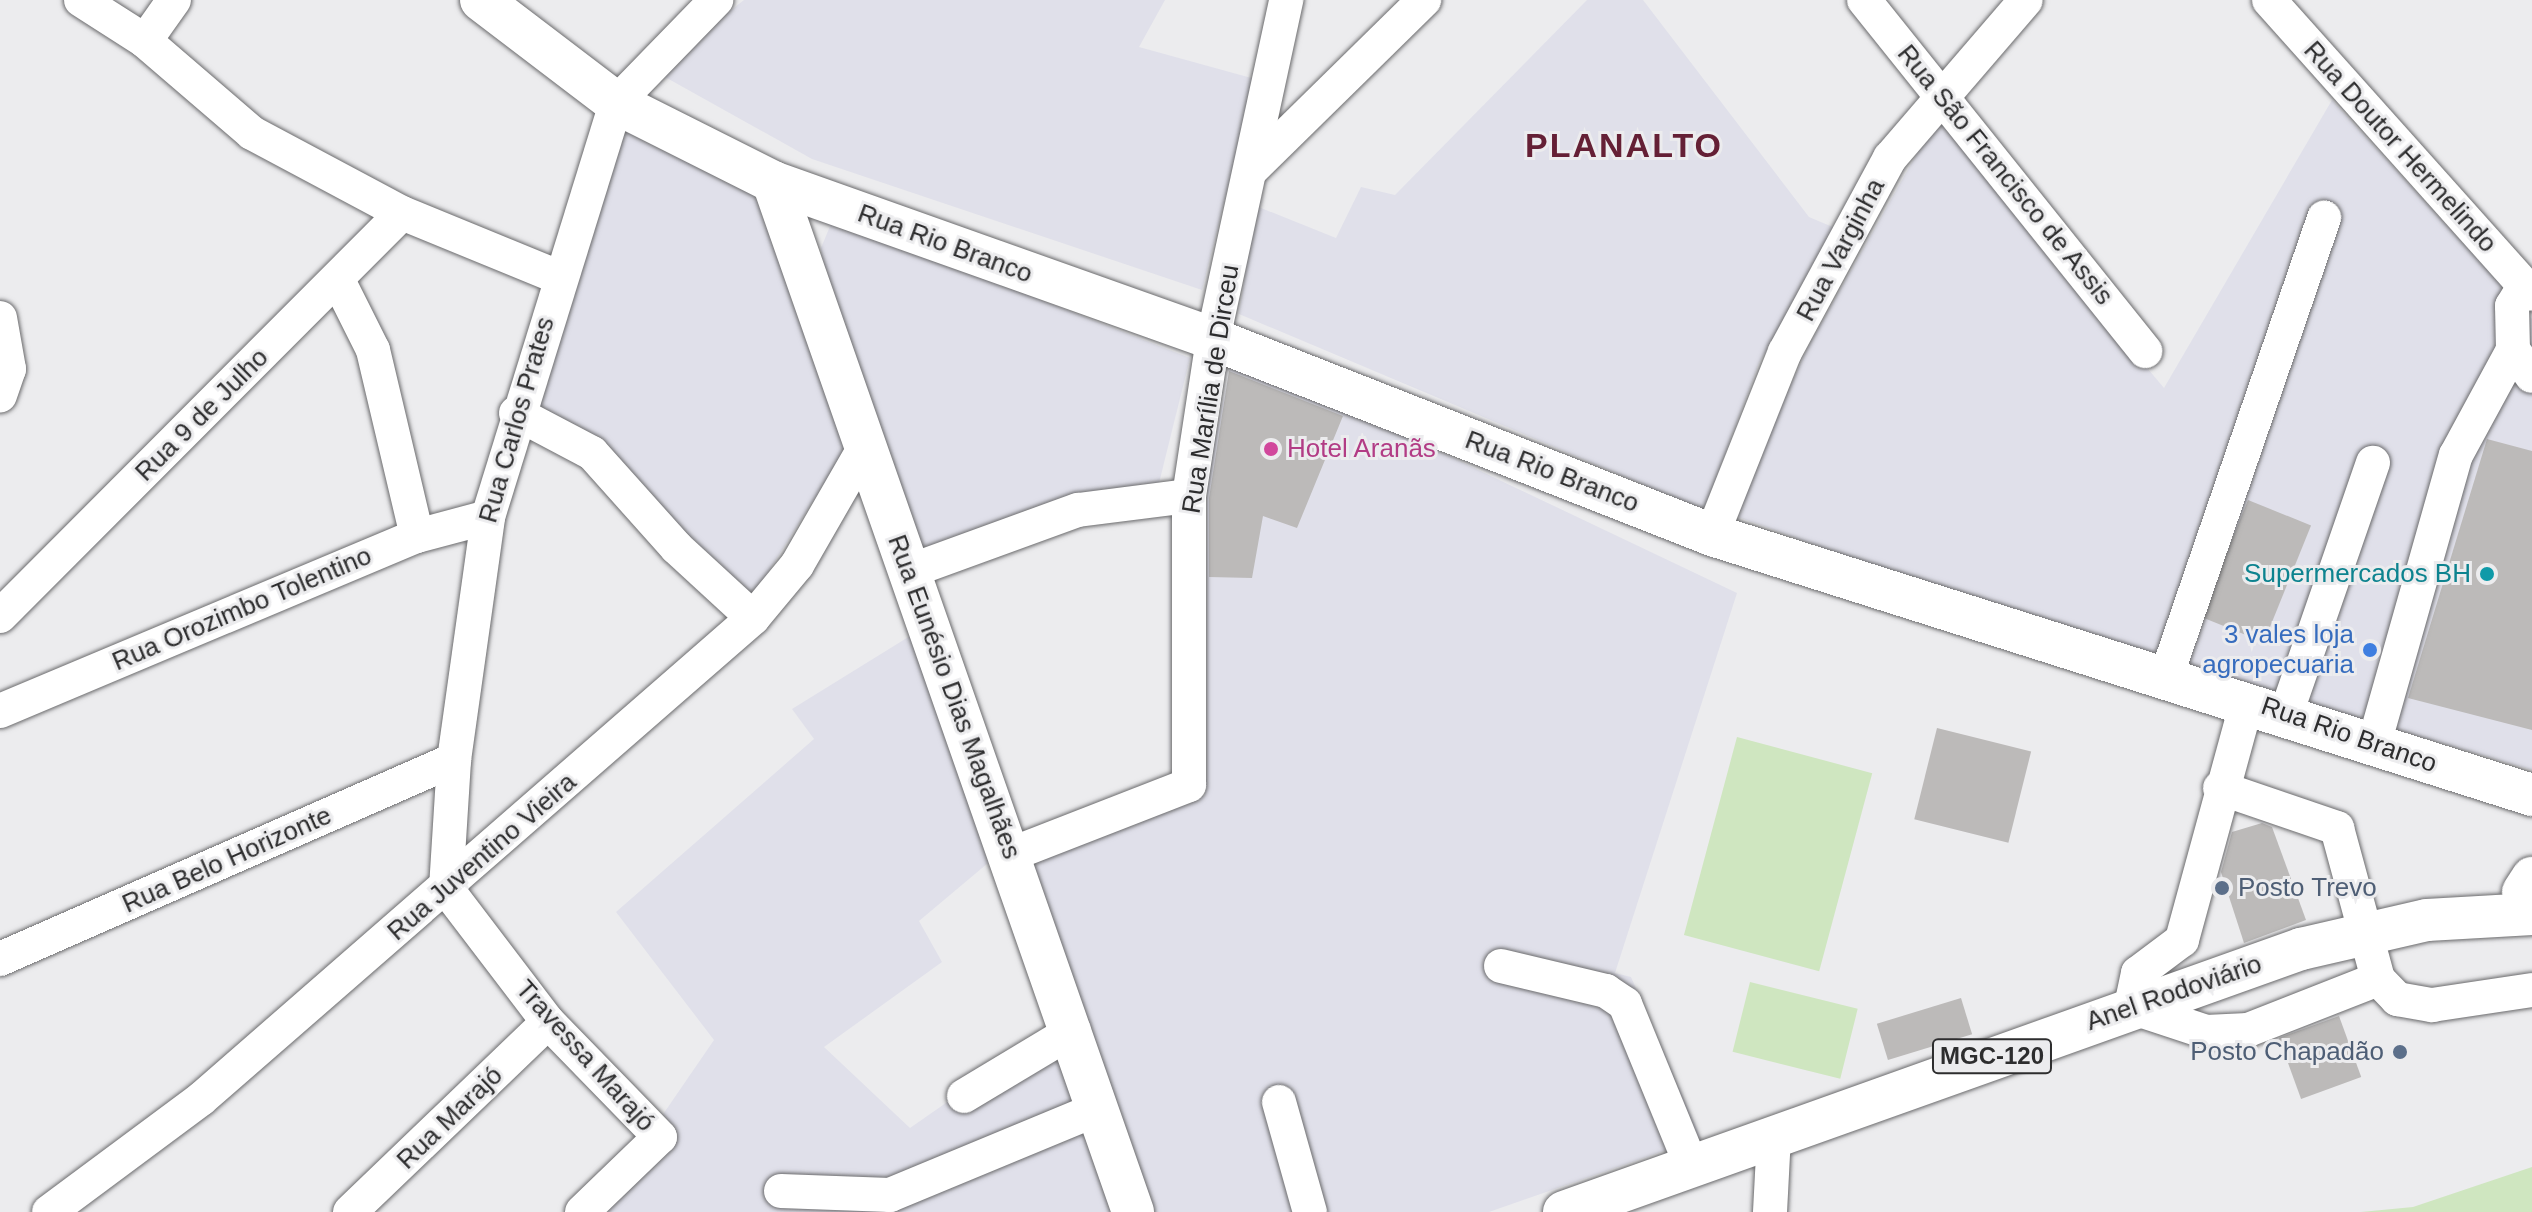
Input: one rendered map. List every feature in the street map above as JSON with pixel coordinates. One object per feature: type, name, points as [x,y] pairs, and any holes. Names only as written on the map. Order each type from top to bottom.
[{"type":"main road","name":"Rua Rio Branco","points":[[481,0],[616,103],[773,182],[1213,339],[1712,535],[2286,714],[2523,798]]},
{"type":"main road","name":"Rua Eunésio Dias Magalhães","points":[[773,182],[862,452],[910,571],[1012,854],[1074,1030],[1095,1110],[1133,1212]]},
{"type":"main road","name":"Anel Rodoviário","points":[[1564,1212],[2131,1007],[2301,949],[2427,920],[2452,902],[2530,894]]},
{"type":"street","points":[[81,0],[145,41],[252,133],[402,213],[558,277]]},
{"type":"street","points":[[145,41],[174,0]]},
{"type":"street","name":"Rua Carlos Prates","points":[[446,888],[454,760],[488,517],[516,413],[616,103],[716,0]]},
{"type":"street","name":"Rua Marília de Dirceu","points":[[1012,854],[1189,785],[1189,496],[1213,339],[1286,0]]},
{"type":"street","points":[[1251,170],[1424,0]]},
{"type":"street","name":"Rua São Francisco de Assis","points":[[1864,0],[2145,351]]},
{"type":"street","name":"Rua Varginha","points":[[1712,535],[1785,352],[1890,158],[1939,93],[2026,0]]},
{"type":"street","name":"Rua Doutor Hermelindo","points":[[2269,0],[2528,290]]},
{"type":"street","name":"Rua 9 de Julho","points":[[0,616],[402,213]]},
{"type":"street","points":[[2166,677],[2324,217]]},
{"type":"street","points":[[338,280],[373,350],[417,536]]},
{"type":"street","points":[[2374,744],[2456,455],[2523,363],[2512,306],[2528,290]]},
{"type":"street","points":[[0,318],[9,369],[0,395]]},
{"type":"street","points":[[516,413],[592,453],[677,548],[753,618]]},
{"type":"street","name":"Rua Juventino Vieira","points":[[49,1212],[201,1099],[494,847],[753,618],[797,565],[862,452]]},
{"type":"street","points":[[2286,714],[2373,463]]},
{"type":"street","points":[[910,571],[1078,510],[1189,496]]},
{"type":"street","name":"Rua Orozimbo Tolentino","points":[[0,711],[417,536],[488,517]]},
{"type":"street","points":[[2247,702],[2220,788],[2182,940],[2138,973],[2131,1007],[2206,1032],[2248,1030],[2378,979]]},
{"type":"street","name":"Rua Belo Horizonte","points":[[0,959],[454,760]]},
{"type":"street","points":[[2220,788],[2337,828],[2378,979],[2397,999],[2432,1005],[2532,990]]},
{"type":"street","points":[[450,815],[459,833],[494,847]]},
{"type":"street","name":"Travessa Marajó","points":[[446,888],[548,1022],[660,1137],[582,1212]]},
{"type":"street","points":[[1501,966],[1606,991],[1625,1004],[1691,1165]]},
{"type":"street","name":"Rua Marajó","points":[[350,1212],[387,1196],[548,1022]]},
{"type":"street","points":[[964,1096],[1074,1030]]},
{"type":"street","points":[[1279,1102],[1310,1212]]},
{"type":"street","points":[[781,1191],[890,1195],[1095,1110]]},
{"type":"street","points":[[1770,1212],[1774,1135]]},
{"type":"shaded area","points":[[744,0],[1165,0],[1139,47],[1255,79],[1202,290],[812,159],[665,77],[696,38]]},
{"type":"shaded area","points":[[1587,0],[1643,0],[1809,217],[1835,228],[1759,363],[1704,510],[1239,314],[1256,206],[1336,238],[1361,187],[1395,195]]},
{"type":"shaded area","points":[[2332,100],[2532,319],[2532,770],[2021,618],[1732,515],[1808,347],[1937,118],[2164,388]]},
{"type":"shaded area","points":[[623,124],[755,195],[845,450],[753,596],[655,511],[608,446],[531,404]]},
{"type":"shaded area","points":[[833,219],[1190,358],[1159,483],[921,550],[824,303],[821,248]]},
{"type":"shaded area","points":[[1231,363],[1346,407],[1737,593],[1615,973],[1631,977],[1701,1138],[1489,1212],[1155,1212],[1032,862],[1205,795],[1207,478]]},
{"type":"shaded area","points":[[910,636],[994,858],[919,921],[942,962],[824,1047],[910,1128],[1049,1031],[1112,1212],[596,1212],[714,1040],[616,912],[814,739],[792,709]]},
{"type":"green space","points":[[1737,737],[1872,773],[1819,971],[1684,935]]},
{"type":"green space","points":[[1750,982],[1858,1009],[1840,1079],[1733,1052]]},
{"type":"green space","points":[[2532,1167],[2532,1212],[2361,1212],[2413,1207]]},
{"type":"building","name":"Hotel Aranãs","points":[[1229,371],[1343,416],[1297,528],[1263,516],[1252,578],[1209,577],[1209,498]]},
{"type":"building","name":"Supermercados BH","points":[[2487,439],[2532,451],[2532,730],[2408,698]]},
{"type":"building","points":[[2248,500],[2311,525],[2264,642],[2201,617]]},
{"type":"building","points":[[1937,728],[2031,751],[2008,843],[1914,819]]},
{"type":"building","points":[[2262,823],[2272,827],[2306,920],[2244,943],[2221,872],[2232,832]]},
{"type":"building","points":[[1961,998],[1972,1034],[1888,1060],[1877,1024]]},
{"type":"building","points":[[2339,1016],[2361,1077],[2301,1099],[2279,1038]]},
{"type":"place","name":"Hotel Aranãs","points":[[1271,449]]},
{"type":"place","name":"Supermercados BH","points":[[2487,574]]},
{"type":"place","name":"3 vales loja agropecuaria","points":[[2370,650]]},
{"type":"place","name":"Posto Trevo","points":[[2222,888]]},
{"type":"place","name":"Posto Chapadão","points":[[2400,1052]]},
{"type":"district","name":"PLANALTO","points":[[1624,146]]}]
